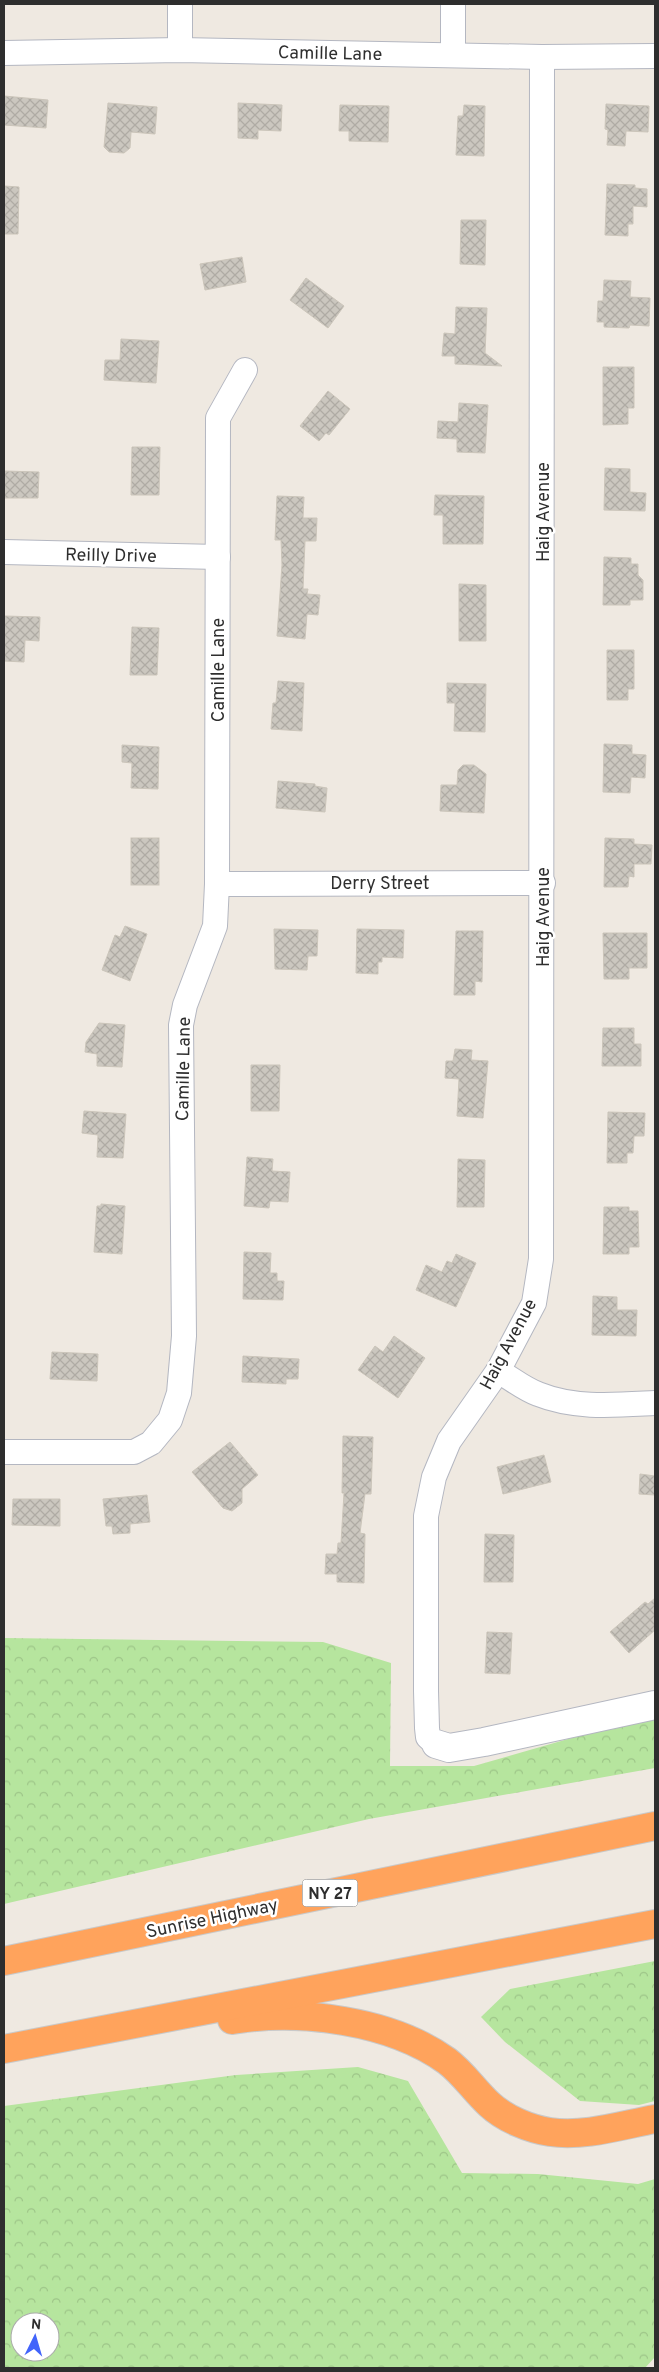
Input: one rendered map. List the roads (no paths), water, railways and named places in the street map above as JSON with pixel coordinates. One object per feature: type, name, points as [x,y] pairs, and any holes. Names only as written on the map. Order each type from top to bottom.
[{"type":"highway","name":"Sunrise Highway","points":[[4,1961],[655,1826]]},
{"type":"highway","points":[[4,2049],[655,1924]]},
{"type":"highway","points":[[106,2028],[267,2017],[321,2019],[347,2023],[392,2032],[429,2049],[462,2074],[490,2105],[521,2124],[550,2132],[575,2133],[655,2119]]},
{"type":"street","points":[[180,4],[180,50]]},
{"type":"street","points":[[453,4],[453,55]]},
{"type":"street","name":"Camille Lane","points":[[4,53],[180,50],[542,57],[655,56]]},
{"type":"street","name":"Haig Avenue","points":[[436,1744],[428,1737],[427,1728],[426,1516],[434,1476],[449,1442],[498,1371],[534,1303],[541,1259],[543,883],[542,57]]},
{"type":"street","name":"Camille Lane","points":[[4,1452],[134,1452],[151,1443],[170,1420],[178,1393],[184,1336],[181,1025],[185,1005],[216,926],[218,418],[244,370]]},
{"type":"street","name":"Reilly Drive","points":[[4,552],[218,557]]},
{"type":"street","name":"Derry Street","points":[[217,884],[543,883]]},
{"type":"street","points":[[498,1371],[536,1393],[557,1400],[600,1406],[655,1403]]},
{"type":"street","points":[[436,1744],[449,1748],[484,1742],[655,1706]]}]
